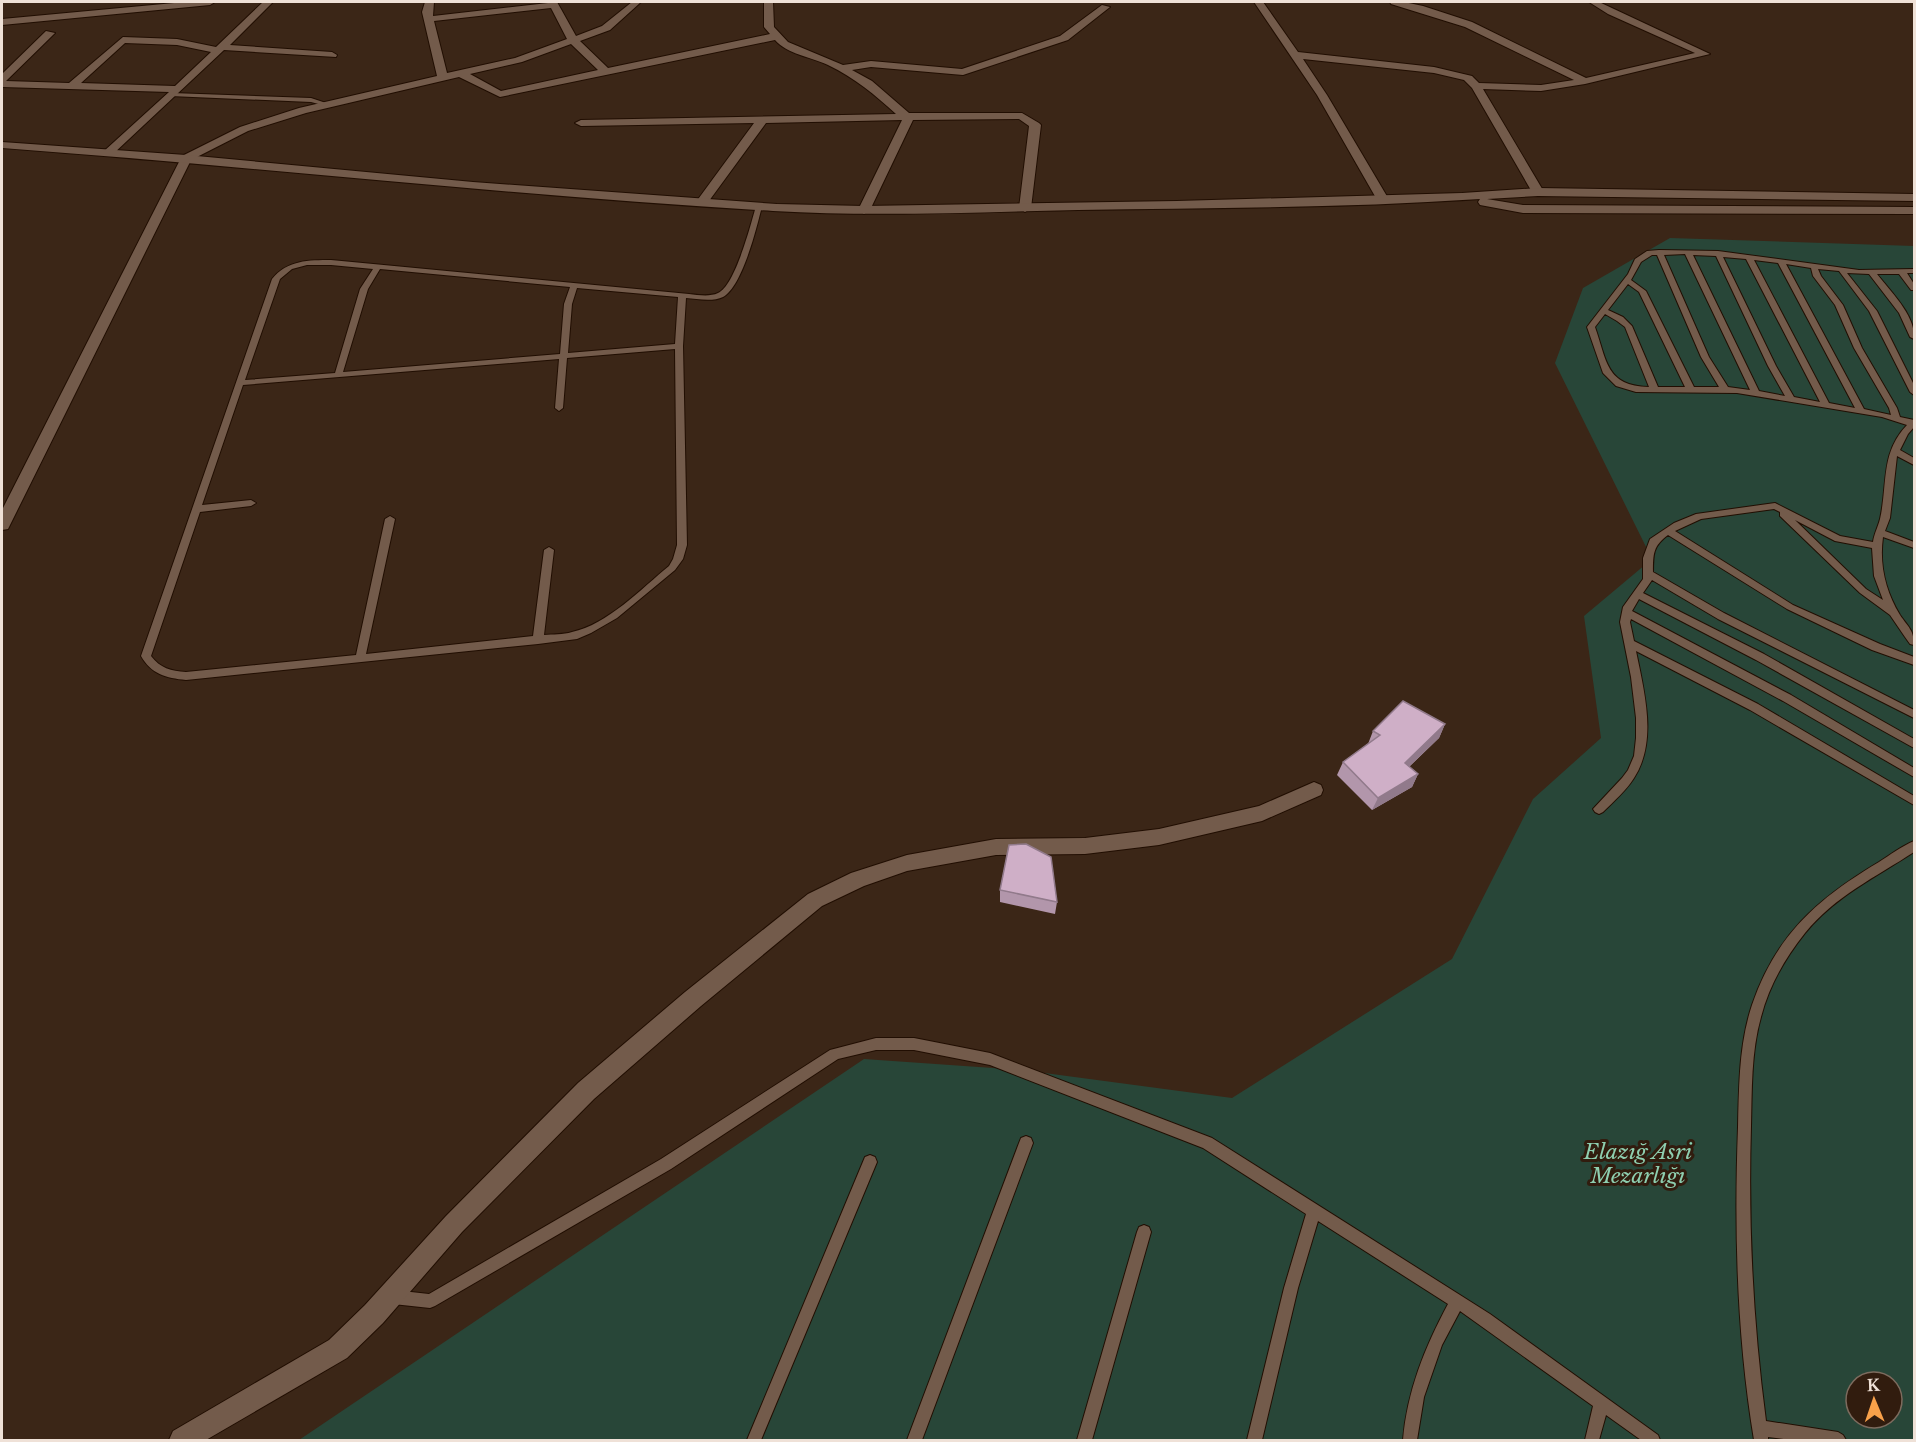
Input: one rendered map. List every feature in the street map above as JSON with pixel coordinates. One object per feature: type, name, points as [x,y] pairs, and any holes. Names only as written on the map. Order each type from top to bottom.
[{"type":"street","points":[[2,22],[210,2]]},
{"type":"street","points":[[109,152],[268,2]]},
{"type":"street","points":[[429,2],[429,19],[443,77]]},
{"type":"street","points":[[2,525],[186,158],[244,129],[326,104],[518,60],[606,28],[637,2]]},
{"type":"street","points":[[768,2],[769,27],[784,44],[841,68],[868,83],[908,118]]},
{"type":"street","points":[[1259,2],[1322,95],[1382,198]]},
{"type":"street","points":[[1394,2],[1431,9],[1501,36],[1585,81]]},
{"type":"street","points":[[1476,86],[1541,88],[1585,81],[1705,54],[1593,2]]},
{"type":"street","points":[[429,19],[554,3],[573,40],[606,72]]},
{"type":"street","points":[[841,68],[872,64],[963,72],[1064,38],[1105,7]]},
{"type":"street","points":[[2,82],[50,33]]},
{"type":"street","points":[[459,73],[500,94],[777,36]]},
{"type":"street","points":[[73,85],[123,40],[177,42],[220,49],[332,56]]},
{"type":"street","points":[[1295,55],[1434,70],[1468,78],[1476,86],[1538,192]]},
{"type":"street","points":[[2,82],[175,92]]},
{"type":"street","points":[[581,123],[990,115],[1022,117],[1035,125],[1025,207]]},
{"type":"street","points":[[864,210],[908,118]]},
{"type":"street","points":[[702,202],[762,120]]},
{"type":"street","points":[[2,146],[186,158],[473,186],[759,206],[864,210],[1462,197],[1538,192],[1914,198]]},
{"type":"street","points":[[1462,197],[1524,209],[1914,211]]},
{"type":"street","points":[[182,1440],[338,1349],[390,1296],[454,1224],[586,1091],[795,914],[836,889],[898,865],[964,851],[996,847],[1055,847],[1124,843],[1194,831],[1263,813],[1314,790]]},
{"type":"lane","points":[[175,92],[311,100],[326,104]]},
{"type":"lane","points":[[682,295],[679,346],[682,545],[678,559],[672,568],[593,630],[573,636],[538,640],[186,676],[166,674],[150,664],[146,656],[279,275],[292,267],[308,263],[718,298],[725,293],[748,243],[759,206]]},
{"type":"lane","points":[[1659,252],[1705,357],[1725,390]]},
{"type":"lane","points":[[1914,271],[1872,273],[1842,271],[1749,256],[1659,252],[1641,258],[1591,327],[1607,374],[1618,384],[1627,387],[1756,393],[1861,411],[1914,424],[1900,438],[1894,450],[1885,521],[1877,546],[1879,575],[1895,614],[1914,641]]},
{"type":"lane","points":[[1688,252],[1756,393]]},
{"type":"lane","points":[[1718,253],[1772,366],[1791,399]]},
{"type":"lane","points":[[1749,256],[1826,405]]},
{"type":"lane","points":[[1780,261],[1861,411]]},
{"type":"lane","points":[[1814,267],[1817,276],[1839,305],[1852,337],[1893,408],[1896,419]]},
{"type":"lane","points":[[338,375],[364,289],[377,268]]},
{"type":"lane","points":[[1842,271],[1873,311],[1914,392]]},
{"type":"lane","points":[[1901,271],[1914,288]]},
{"type":"lane","points":[[1872,273],[1899,306],[1914,337]]},
{"type":"lane","points":[[1627,280],[1642,291],[1690,390]]},
{"type":"lane","points":[[559,408],[568,304],[574,285]]},
{"type":"lane","points":[[1604,311],[1628,326],[1655,390]]},
{"type":"lane","points":[[240,383],[679,346]]},
{"type":"lane","points":[[1894,450],[1914,462]]},
{"type":"lane","points":[[197,509],[251,503]]},
{"type":"lane","points":[[1599,809],[1632,774],[1640,753],[1641,717],[1625,622],[1626,612],[1645,587],[1649,574],[1648,558],[1653,541],[1699,516],[1775,506],[1838,539],[1877,546]]},
{"type":"lane","points":[[1775,506],[1863,591],[1895,614]]},
{"type":"lane","points":[[360,658],[390,519]]},
{"type":"lane","points":[[1668,531],[1790,607],[1850,636],[1914,661]]},
{"type":"lane","points":[[1880,533],[1914,545]]},
{"type":"lane","points":[[538,640],[549,550]]},
{"type":"lane","points":[[1649,574],[1721,616],[1914,714]]},
{"type":"lane","points":[[1638,594],[1760,657],[1914,744]]},
{"type":"lane","points":[[1626,612],[1787,698],[1914,773]]},
{"type":"lane","points":[[1630,644],[1754,707],[1914,801]]},
{"type":"lane","points":[[1838,1440],[1760,1434],[1750,1360],[1744,1259],[1743,1158],[1746,1089],[1754,1017],[1782,954],[1821,906],[1868,872],[1914,846]]},
{"type":"lane","points":[[390,1296],[430,1301],[666,1164],[835,1054],[876,1044],[914,1044],[1000,1063],[1207,1143],[1457,1300],[1653,1440]]},
{"type":"lane","points":[[914,1440],[1026,1143]]},
{"type":"lane","points":[[754,1440],[870,1162]]},
{"type":"lane","points":[[1254,1440],[1291,1288],[1314,1210]]},
{"type":"lane","points":[[1084,1440],[1144,1232]]},
{"type":"lane","points":[[1410,1440],[1416,1398],[1436,1342],[1457,1300]]},
{"type":"lane","points":[[1592,1440],[1600,1403]]},
{"type":"green space","name":"Elazığ Asri Mezarlığı","points":[[1670,238],[1914,246],[1914,1440],[299,1440],[864,1059],[1022,1070],[1232,1098],[1452,959],[1533,799],[1601,738],[1584,616],[1652,559],[1555,363],[1583,288]]},
{"type":"building","points":[[1403,701],[1445,724],[1405,763],[1418,774],[1378,798],[1343,762],[1380,735],[1373,731]]},
{"type":"building","points":[[1026,844],[1051,857],[1057,902],[1000,890],[1009,845]]}]
